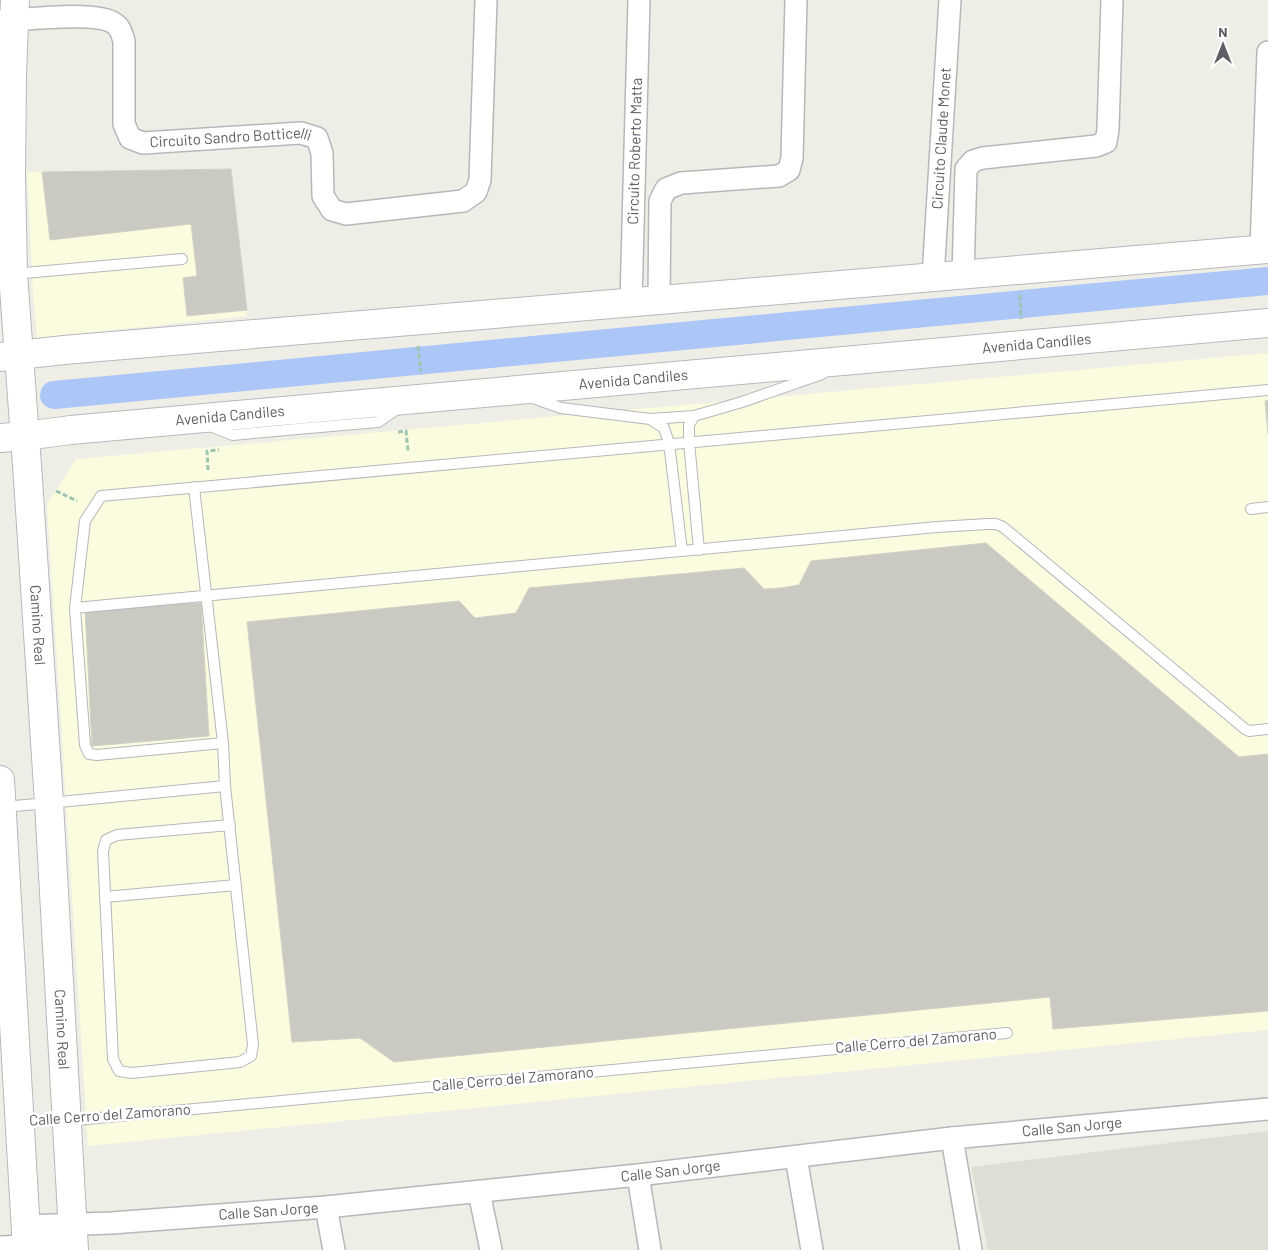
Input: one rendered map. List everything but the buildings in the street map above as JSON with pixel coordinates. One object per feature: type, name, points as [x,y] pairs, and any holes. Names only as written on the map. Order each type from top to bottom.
[{"type":"main road","name":"Camino Real","points":[[10,14],[12,74],[11,176],[7,275],[13,437],[28,479],[49,803],[73,1239]]},
{"type":"main road","points":[[10,356],[1265,249]]},
{"type":"main road","name":"Avenida Candiles","points":[[13,437],[71,430],[1268,323]]},
{"type":"main road","points":[[0,780],[19,1121],[20,1242]]},
{"type":"street","name":"Circuito Sandro Botticelli","points":[[10,14],[51,17],[97,17],[115,24],[120,30],[124,41],[124,124],[130,138],[142,143],[300,133],[317,138],[322,153],[324,196],[332,210],[346,214],[463,201],[476,192],[480,180],[486,0]]},
{"type":"street","name":"Circuito Roberto Matta","points":[[631,302],[639,0]]},
{"type":"street","name":"Circuito Roberto Matta","points":[[659,300],[660,201],[666,190],[681,183],[778,176],[789,170],[792,158],[796,0]]},
{"type":"street","name":"Circuito Claude Monet","points":[[933,278],[950,0]]},
{"type":"street","name":"Circuito Claude Monet","points":[[963,274],[966,169],[973,161],[983,158],[1096,146],[1106,142],[1112,0]]},
{"type":"street","points":[[1265,249],[1268,52]]},
{"type":"street","name":"Calle San Jorge","points":[[20,1242],[73,1239],[121,1222],[326,1207],[479,1192],[952,1138],[1268,1109]]},
{"type":"street","points":[[952,1138],[971,1250]]},
{"type":"street","points":[[796,1157],[812,1250]]},
{"type":"street","points":[[638,1175],[650,1250]]},
{"type":"street","points":[[479,1192],[491,1250]]},
{"type":"street","points":[[326,1207],[334,1250]]},
{"type":"lane","points":[[7,275],[182,259]]},
{"type":"lane","points":[[511,391],[562,408],[650,419],[694,416],[742,402],[862,359]]},
{"type":"lane","points":[[223,743],[97,755],[89,754],[85,745],[75,608],[85,521],[101,496],[194,486],[1268,390]]},
{"type":"lane","points":[[694,416],[689,425],[689,442],[699,550]]},
{"type":"lane","points":[[650,419],[664,428],[668,443],[682,551]]},
{"type":"lane","points":[[194,486],[223,743],[225,786],[230,825],[252,1044],[251,1056],[240,1062],[132,1073],[119,1071],[113,1059],[103,851],[106,840],[117,835],[230,825]]},
{"type":"lane","points":[[1251,509],[1268,507]]},
{"type":"lane","points":[[75,608],[682,551],[996,524],[1245,729],[1249,731],[1268,729]]},
{"type":"lane","points":[[1,807],[225,786]]},
{"type":"lane","points":[[105,897],[236,885]]},
{"type":"lane","name":"Calle Cerro del Zamorano","points":[[19,1121],[66,1121],[1007,1033]]},
{"type":"path","points":[[1019,294],[1021,320]]},
{"type":"path","points":[[418,344],[421,373]]},
{"type":"path","points":[[28,479],[93,508]]},
{"type":"shaded area","points":[[231,169],[247,316],[37,338],[27,172]]},
{"type":"shaded area","points":[[1268,353],[1268,1030],[88,1146],[47,504],[76,459]]},
{"type":"shaded area","points":[[1268,1131],[1268,1250],[988,1250],[971,1167]]},
{"type":"waterway","points":[[54,395],[1268,281]]}]
